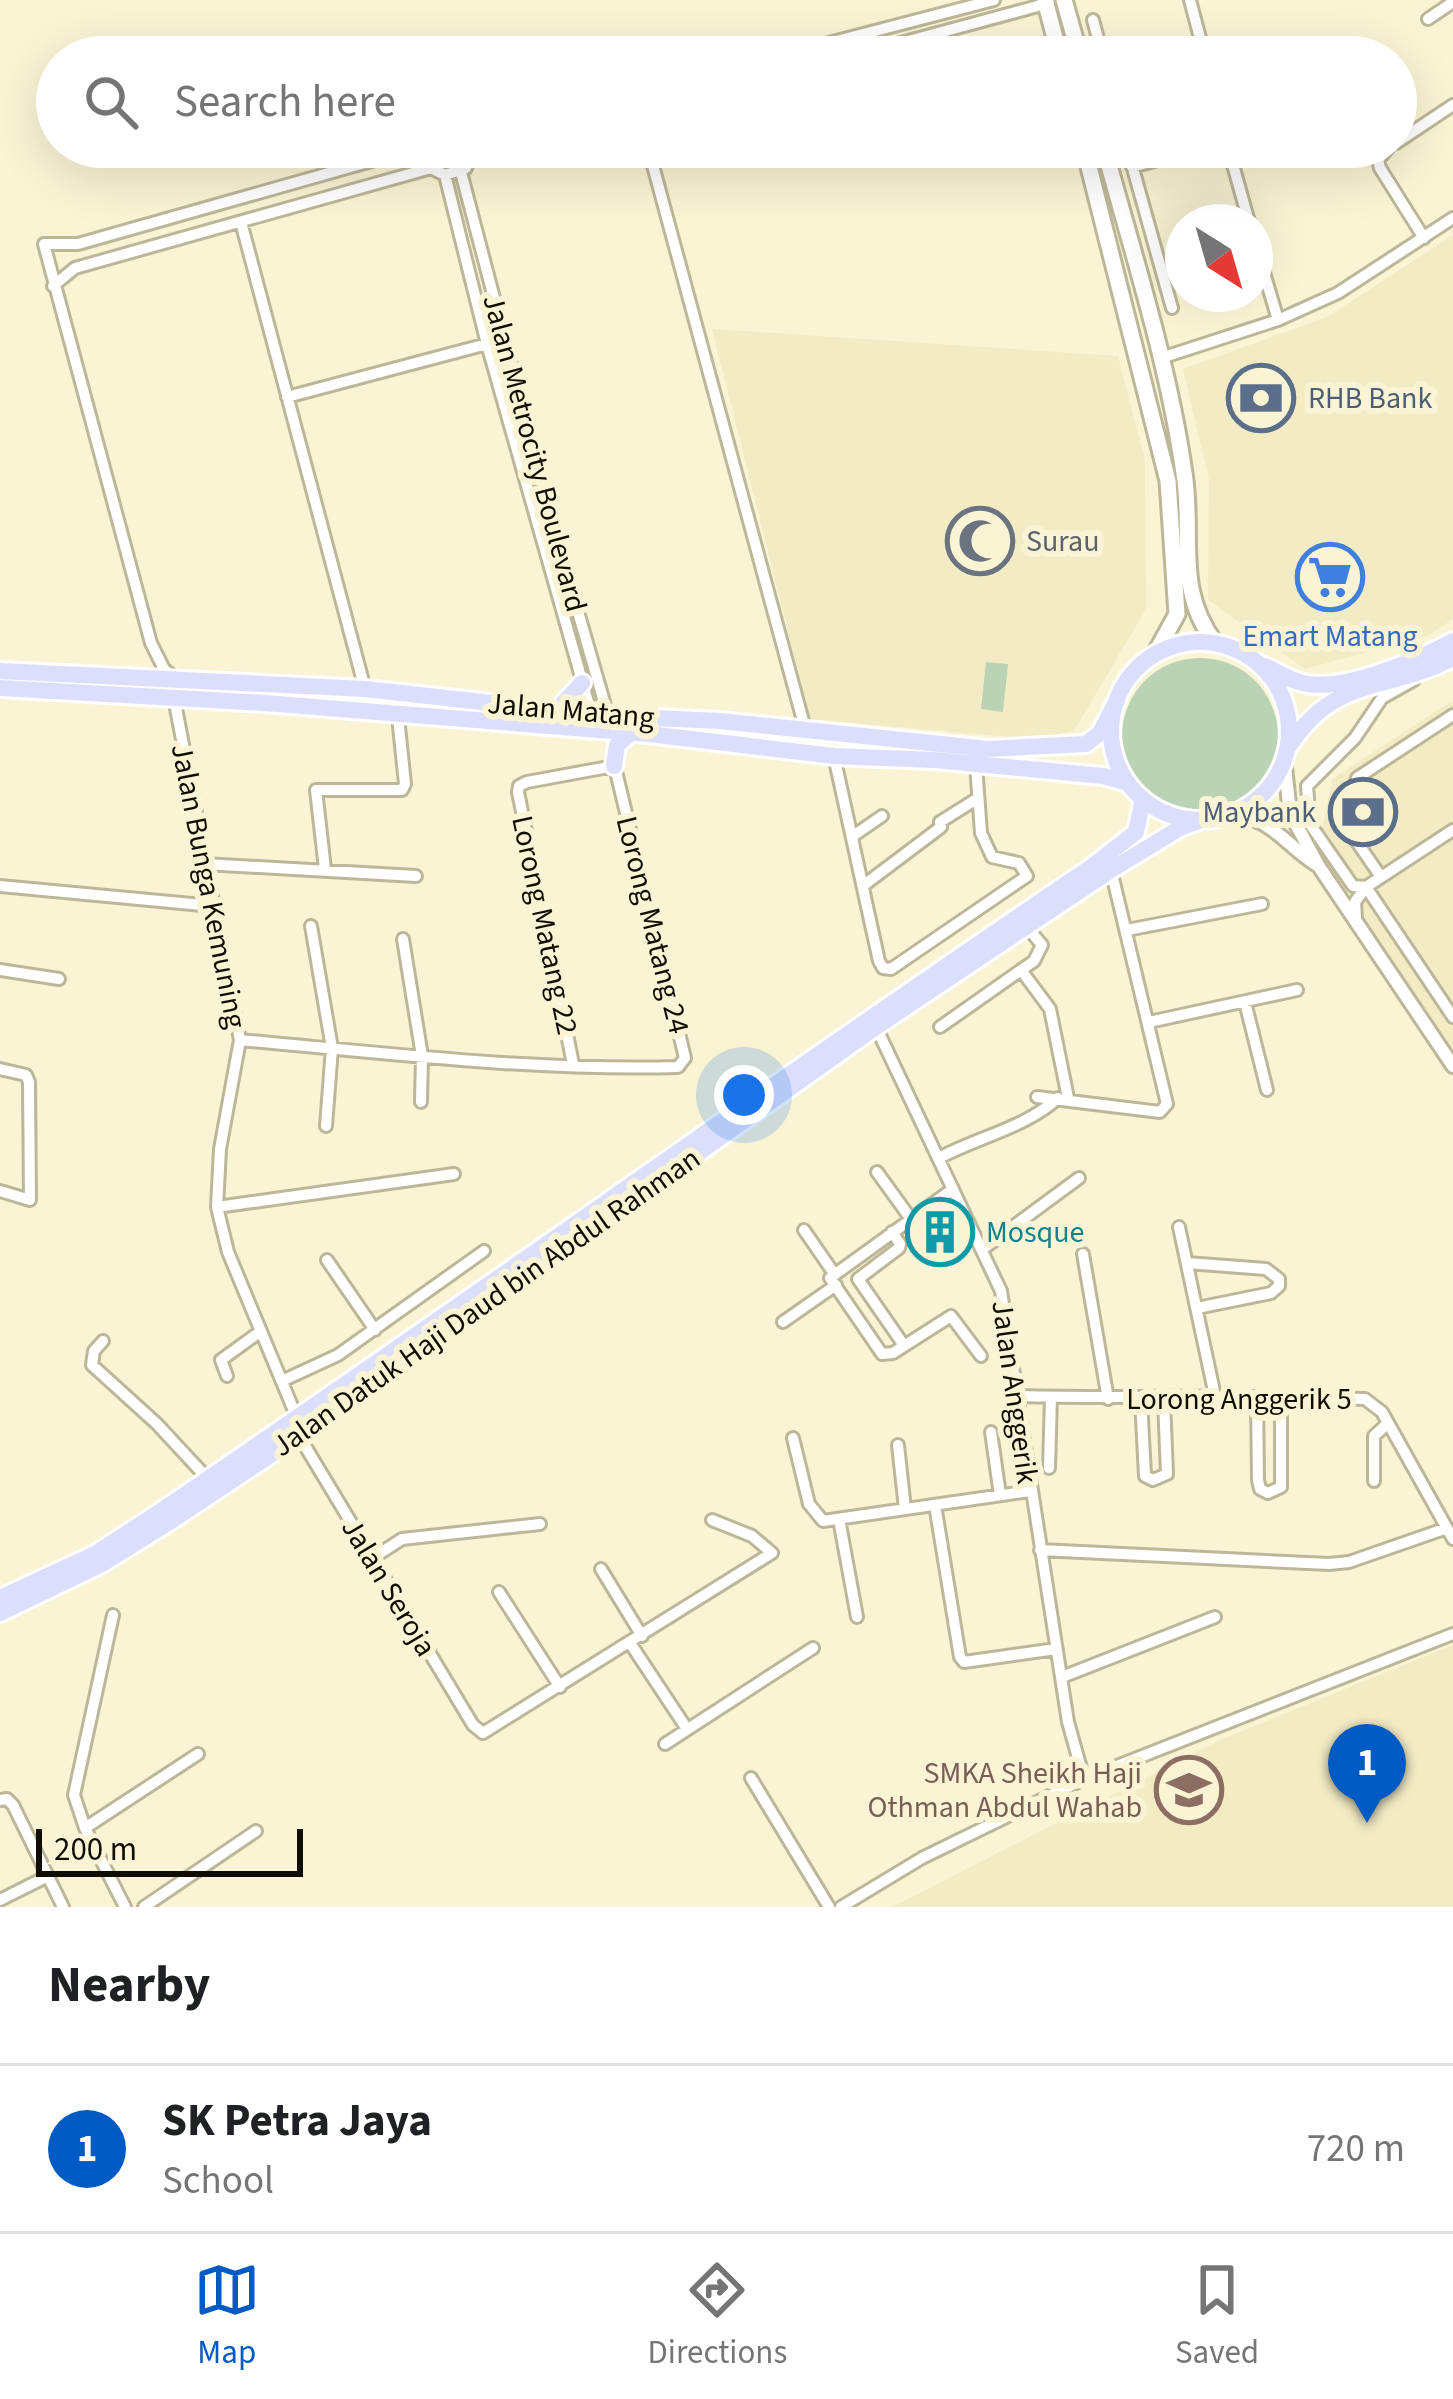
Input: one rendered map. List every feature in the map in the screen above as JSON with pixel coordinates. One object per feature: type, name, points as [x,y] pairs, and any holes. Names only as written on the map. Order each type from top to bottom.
[{"type":"main road","points":[[1053,1],[1057,36]]},
{"type":"main road","points":[[1053,1],[1070,36]]},
{"type":"main road","points":[[1089,168],[1168,481],[1178,614],[1156,654]]},
{"type":"main road","points":[[1110,168],[1161,358],[1185,476],[1192,606],[1215,643]]},
{"type":"main road","points":[[1184,643],[1233,648],[1292,680],[1322,686],[1450,655],[1332,700],[1310,716],[1262,794],[1226,816],[1176,816],[1143,800],[1128,783],[1113,748],[1111,728],[1117,700],[1132,674],[1156,654],[1184,643]]},
{"type":"main road","points":[[1258,663],[1283,699],[1289,725],[1285,755]]},
{"type":"main road","name":"Jalan Matang","points":[[0,671],[134,680],[177,690],[398,717],[603,725],[720,721],[988,749],[1086,744],[1100,733],[1117,700]]},
{"type":"main road","points":[[556,711],[582,683]]},
{"type":"main road","name":"Jalan Matang","points":[[0,688],[365,689],[556,711],[631,734],[834,756],[1103,776],[1128,783]]},
{"type":"main road","points":[[614,766],[616,745],[631,734]]},
{"type":"main road","name":"Jalan Datuk Haji Daud bin Abdul Rahman","points":[[0,1598],[95,1553],[298,1427],[793,1068],[1090,868],[1136,832],[1143,800]]},
{"type":"main road","name":"Jalan Datuk Haji Daud bin Abdul Rahman","points":[[0,1613],[102,1564],[876,1027],[1111,870],[1180,828],[1204,819]]},
{"type":"street","points":[[855,36],[994,0]]},
{"type":"street","points":[[1190,0],[1199,36]]},
{"type":"street","points":[[924,36],[1053,1]]},
{"type":"street","points":[[1428,19],[1453,2]]},
{"type":"street","points":[[953,10],[957,27]]},
{"type":"street","points":[[1093,20],[1097,36]]},
{"type":"street","points":[[1417,129],[1453,105]]},
{"type":"street","points":[[177,690],[151,643],[44,244],[78,244],[345,168]]},
{"type":"street","points":[[52,286],[75,268],[431,168],[445,176],[463,168]]},
{"type":"street","points":[[654,168],[806,732]]},
{"type":"street","points":[[1132,168],[1165,283]]},
{"type":"street","points":[[1234,168],[1245,204]]},
{"type":"street","points":[[1380,168],[1424,238]]},
{"type":"street","name":"Jalan Metrocity Boulevard","points":[[461,172],[603,725]]},
{"type":"street","name":"Jalan Metrocity Boulevard","points":[[445,176],[555,592],[582,683],[603,725]]},
{"type":"street","points":[[255,192],[262,217]]},
{"type":"street","points":[[306,205],[310,220]]},
{"type":"street","points":[[1161,358],[1278,320],[1338,293],[1453,218]]},
{"type":"street","points":[[241,222],[365,689]]},
{"type":"street","points":[[1273,303],[1278,320]]},
{"type":"street","points":[[287,398],[487,344]]},
{"type":"street","points":[[555,592],[571,588]]},
{"type":"street","points":[[134,680],[145,670],[151,643]]},
{"type":"street","points":[[1366,887],[1347,880],[1315,835],[1306,811],[1307,787],[1355,738],[1382,698],[1450,655]]},
{"type":"street","name":"Jalan Bunga Kemuning","points":[[177,690],[204,864],[240,1040],[220,1149],[217,1207],[228,1252],[284,1380],[298,1427]]},
{"type":"street","points":[[1381,877],[1346,826],[1357,778],[1453,715]]},
{"type":"street","points":[[326,869],[316,790],[402,790],[398,717]]},
{"type":"street","name":"Lorong Matang 24","points":[[573,1064],[678,1067],[686,1058],[603,725]]},
{"type":"street","points":[[1285,755],[1290,814],[1318,865],[1447,1049],[1453,1066]]},
{"type":"street","points":[[834,756],[883,968],[891,969],[1027,876],[1019,863],[992,856],[982,837],[975,800],[976,765]]},
{"type":"street","name":"Lorong Matang 22","points":[[573,1064],[519,786],[614,766]]},
{"type":"street","points":[[864,885],[941,827],[940,822],[975,800]]},
{"type":"street","points":[[1226,816],[1247,814],[1261,820],[1318,865]]},
{"type":"street","points":[[853,836],[882,816]]},
{"type":"street","points":[[1356,918],[1355,902],[1366,887],[1453,830]]},
{"type":"street","points":[[204,864],[416,876]]},
{"type":"street","points":[[1037,1097],[1160,1112],[1166,1108],[1111,870]]},
{"type":"street","points":[[0,886],[213,906]]},
{"type":"street","points":[[1366,887],[1453,1017]]},
{"type":"street","points":[[1127,930],[1262,904]]},
{"type":"street","points":[[311,926],[332,1048],[326,1126]]},
{"type":"street","points":[[940,1027],[1021,970],[1042,948],[1027,926]]},
{"type":"street","points":[[403,939],[422,1056],[422,1102]]},
{"type":"street","points":[[0,970],[59,979]]},
{"type":"street","points":[[1021,970],[1050,1009],[1063,1098]]},
{"type":"street","points":[[1149,1022],[1297,990]]},
{"type":"street","points":[[1245,1002],[1267,1090]]},
{"type":"street","name":"Jalan Anggerik","points":[[876,1027],[1001,1291],[1068,1722],[1084,1779]]},
{"type":"street","points":[[240,1040],[573,1064]]},
{"type":"street","points":[[0,1069],[21,1072],[29,1082],[30,1200],[0,1191]]},
{"type":"street","points":[[939,1158],[1026,1121],[1063,1098]]},
{"type":"street","points":[[877,1172],[911,1219]]},
{"type":"street","points":[[217,1207],[454,1174]]},
{"type":"street","points":[[984,1248],[1079,1178]]},
{"type":"street","points":[[783,1322],[892,1232],[953,1189]]},
{"type":"street","points":[[1179,1227],[1215,1396]]},
{"type":"street","points":[[804,1230],[882,1354],[893,1353],[951,1316],[981,1356]]},
{"type":"street","points":[[892,1232],[899,1248],[858,1279],[903,1344]]},
{"type":"street","points":[[284,1380],[338,1355],[484,1251]]},
{"type":"street","points":[[1083,1254],[1108,1399]]},
{"type":"street","points":[[327,1260],[375,1330]]},
{"type":"street","points":[[1187,1263],[1266,1269],[1279,1279],[1271,1293],[1197,1308]]},
{"type":"street","points":[[227,1376],[221,1360],[261,1331]]},
{"type":"street","points":[[104,1341],[94,1351],[92,1365],[208,1479]]},
{"type":"street","name":"Lorong Anggerik 5","points":[[1018,1396],[1365,1399],[1373,1402],[1388,1423],[1450,1533]]},
{"type":"street","points":[[1049,1468],[1051,1396]]},
{"type":"street","points":[[1257,1397],[1258,1480],[1268,1493],[1282,1486],[1281,1396]]},
{"type":"street","points":[[1141,1399],[1144,1476],[1153,1480],[1167,1474],[1164,1400]]},
{"type":"street","points":[[1374,1481],[1374,1436],[1388,1423]]},
{"type":"street","name":"Jalan Seroja","points":[[298,1427],[472,1725],[484,1732],[560,1688]]},
{"type":"street","points":[[991,1432],[1000,1495]]},
{"type":"street","points":[[793,1438],[809,1504],[824,1521],[1030,1490]]},
{"type":"street","points":[[898,1445],[905,1509]]},
{"type":"street","points":[[935,1505],[964,1662],[1056,1649]]},
{"type":"street","points":[[839,1519],[856,1617]]},
{"type":"street","points":[[500,1592],[560,1688],[772,1553],[752,1536],[712,1520]]},
{"type":"street","points":[[371,1559],[402,1539],[540,1524]]},
{"type":"street","points":[[1040,1550],[1329,1564],[1450,1533]]},
{"type":"street","points":[[601,1569],[687,1729]]},
{"type":"street","points":[[113,1615],[74,1782],[85,1828],[124,1907]]},
{"type":"street","points":[[1062,1677],[1215,1617]]},
{"type":"street","points":[[841,1907],[922,1858],[1084,1779],[1453,1634]]},
{"type":"street","points":[[664,1744],[813,1648]]},
{"type":"street","points":[[85,1828],[198,1754]]},
{"type":"street","points":[[751,1778],[830,1907]]},
{"type":"street","points":[[3,1799],[63,1907]]},
{"type":"street","points":[[144,1907],[256,1831]]},
{"type":"street","points":[[0,1900],[48,1876]]},
{"type":"shaded area","points":[[1453,235],[1453,619],[1428,636],[1305,669],[1208,600],[1209,480],[1183,369],[1327,317]]},
{"type":"shaded area","points":[[712,329],[1118,356],[1145,460],[1146,609],[1074,731],[1032,739],[810,719]]},
{"type":"shaded area","points":[[1450,702],[1453,1054],[1357,909],[1355,882],[1322,830],[1332,779]]},
{"type":"shaded area","points":[[1453,1645],[1453,1907],[892,1907],[1222,1739]]},
{"type":"green space","points":[[1200,658],[1230,664],[1255,681],[1272,706],[1278,736],[1272,766],[1255,791],[1230,808],[1200,814],[1170,808],[1145,791],[1128,766],[1122,736],[1128,706],[1145,681],[1170,664]]},
{"type":"green space","points":[[986,662],[1008,664],[1003,712],[981,709]]},
{"type":"place","name":"RHB Bank","points":[[1261,398]]},
{"type":"place","name":"Surau","points":[[980,541]]},
{"type":"place","name":"Emart Matang","points":[[1330,577]]},
{"type":"place","name":"Maybank","points":[[1363,812]]},
{"type":"place","name":"Mosque","points":[[940,1232]]},
{"type":"place","name":"SMKA Sheikh Haji Othman Abdul Wahab","points":[[1189,1790]]},
{"type":"place","name":"SK Petra Jaya","points":[[1367,1823]]}]
